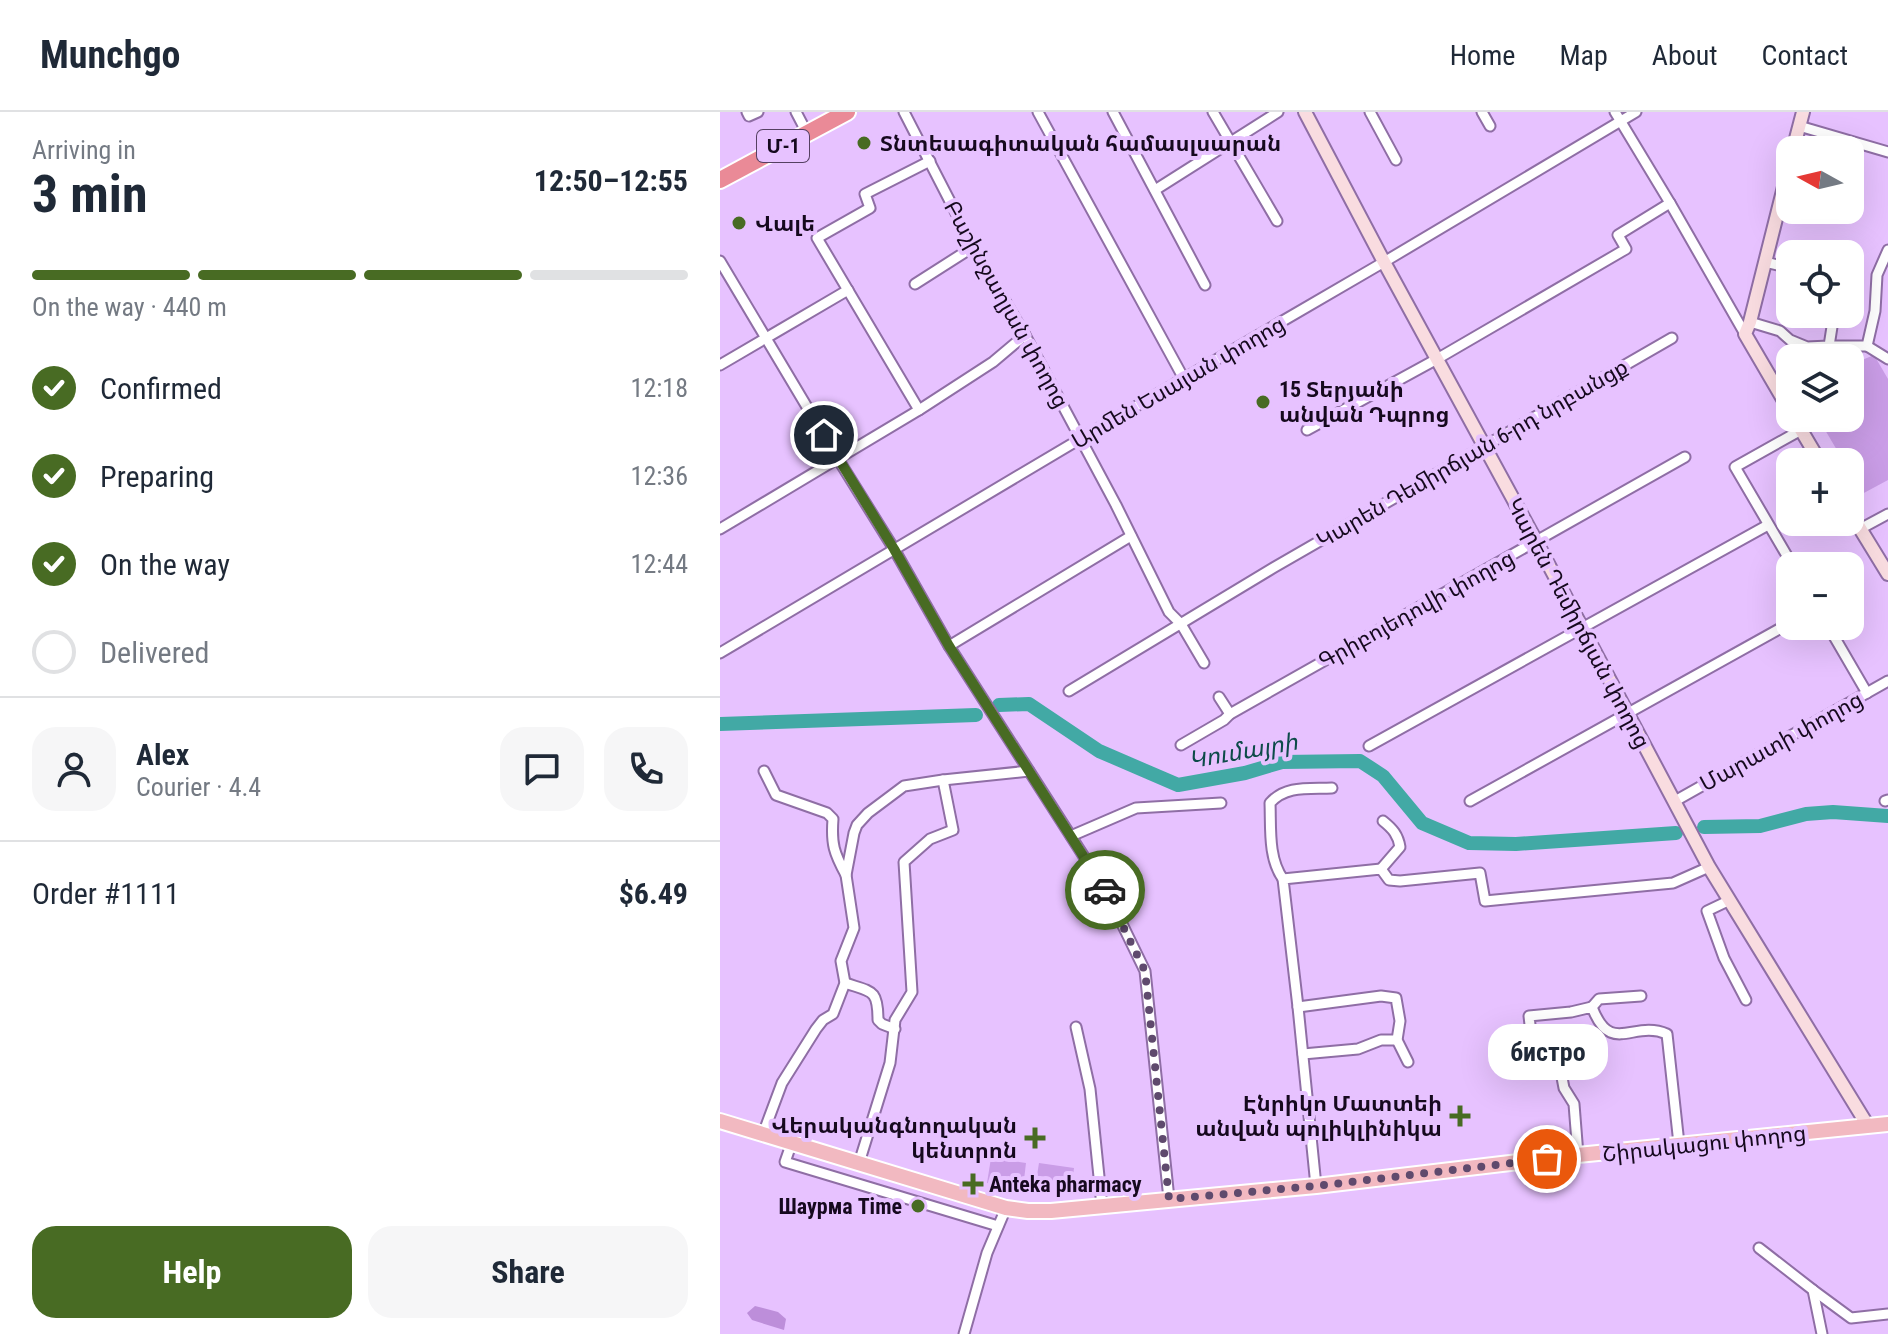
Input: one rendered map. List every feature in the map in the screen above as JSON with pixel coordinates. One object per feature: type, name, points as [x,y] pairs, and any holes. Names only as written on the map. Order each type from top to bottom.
[{"type":"highway","name":"Մ-1","points":[[720,180],[847,112]]},
{"type":"main road","name":"Շիրակացու փողոց","points":[[720,1121],[1006,1208],[1028,1211],[1316,1186],[1679,1144],[1888,1124]]},
{"type":"street","points":[[747,112],[749,116],[758,112]]},
{"type":"street","points":[[796,112],[807,133]]},
{"type":"street","name":"Բաշինջաղյան փողոց","points":[[904,112],[973,247],[1025,335],[1169,612],[1181,624],[1204,663]]},
{"type":"street","points":[[1038,112],[1184,379]]},
{"type":"street","points":[[1113,112],[1205,285]]},
{"type":"street","points":[[1213,112],[1277,221]]},
{"type":"street","points":[[1155,190],[1278,112]]},
{"type":"street","name":"Կարեն Դեմիրճյան փողոց","points":[[1305,112],[1709,867],[1868,1126]]},
{"type":"street","points":[[1370,112],[1396,160]]},
{"type":"street","points":[[1482,112],[1490,126]]},
{"type":"street","name":"Արմեն Եսայան փողոց","points":[[720,653],[1384,262],[1617,117],[1636,112]]},
{"type":"street","points":[[1796,136],[1803,112]]},
{"type":"street","points":[[1617,117],[1748,328],[1776,383]]},
{"type":"street","points":[[1799,126],[1888,152]]},
{"type":"street","points":[[919,410],[817,238],[870,208],[865,194],[930,161]]},
{"type":"street","points":[[1307,430],[1437,359],[1626,249],[1618,235],[1670,203]]},
{"type":"street","points":[[1748,328],[1776,218]]},
{"type":"street","points":[[915,284],[973,247]]},
{"type":"street","points":[[1888,250],[1877,275],[1875,311],[1867,346],[1888,359]]},
{"type":"street","points":[[720,261],[949,646],[1106,891],[1145,971],[1169,1199]]},
{"type":"street","points":[[1765,262],[1776,265]]},
{"type":"street","points":[[720,365],[848,290]]},
{"type":"street","points":[[1748,328],[1780,331],[1800,344]]},
{"type":"street","points":[[720,529],[919,410],[993,362],[1025,335]]},
{"type":"street","name":"Կարեն Դեմիրճյան 6-րդ նրբանցք","points":[[1069,691],[1273,568],[1672,338]]},
{"type":"street","points":[[1784,552],[1735,467],[1786,432]]},
{"type":"street","name":"Գրիբոյեդովի փողոց","points":[[1181,745],[1230,714],[1685,457]]},
{"type":"street","points":[[1864,527],[1888,514]]},
{"type":"street","points":[[1369,746],[1768,525]]},
{"type":"street","points":[[1864,535],[1888,574]]},
{"type":"street","points":[[949,646],[1131,536]]},
{"type":"street","points":[[1470,801],[1776,631]]},
{"type":"street","points":[[1836,640],[1867,693]]},
{"type":"street","name":"Մարատի փողոց","points":[[1675,801],[1888,681]]},
{"type":"street","points":[[1219,697],[1230,714]]},
{"type":"street","points":[[764,771],[776,795],[827,813],[833,819],[831,838],[835,855],[846,875]]},
{"type":"street","points":[[763,1134],[782,1083],[816,1029],[833,1014],[845,983],[841,961],[854,928],[846,875],[854,833],[861,820],[904,786],[1029,771]]},
{"type":"street","points":[[859,1163],[890,1063],[895,1020],[912,992],[904,862],[930,839],[953,830],[943,780]]},
{"type":"street","points":[[1316,1186],[1283,879],[1277,871],[1272,849],[1270,803],[1285,791],[1332,788]]},
{"type":"street","points":[[1071,836],[1136,808],[1221,803]]},
{"type":"street","points":[[1283,879],[1381,869],[1400,847],[1392,828],[1383,821]]},
{"type":"street","points":[[1381,869],[1389,880],[1400,881],[1480,873],[1485,901],[1673,883],[1709,867]]},
{"type":"street","points":[[1728,901],[1707,911],[1724,958],[1746,1000]]},
{"type":"street","points":[[845,983],[876,996],[878,1020],[895,1029]]},
{"type":"street","points":[[1298,1007],[1381,996],[1396,998],[1400,1021],[1397,1040],[1408,1062]]},
{"type":"street","points":[[1578,1155],[1574,1104],[1564,1088],[1560,1067],[1535,1068],[1529,1016],[1592,1007],[1599,999],[1641,996]]},
{"type":"street","points":[[1592,1007],[1597,1020],[1613,1034],[1657,1030],[1667,1034],[1679,1144]]},
{"type":"street","points":[[1076,1027],[1090,1089],[1102,1206]]},
{"type":"street","points":[[1303,1054],[1358,1049],[1381,1040],[1397,1040]]},
{"type":"street","points":[[792,1142],[785,1162],[998,1226]]},
{"type":"street","points":[[964,1334],[987,1253],[1006,1208]]},
{"type":"street","points":[[1759,1248],[1851,1318],[1888,1314]]},
{"type":"street","points":[[1813,1290],[1822,1334]]},
{"type":"shaded area","points":[[1874,355],[1888,379],[1888,480],[1864,493],[1864,448],[1836,448],[1826,432],[1864,432],[1864,359]]},
{"type":"shaded area","points":[[991,1158],[1026,1163],[1023,1188],[987,1183]]},
{"type":"shaded area","points":[[1039,1163],[1074,1168],[1071,1193],[1035,1188]]},
{"type":"shaded area","points":[[755,1306],[778,1312],[786,1319],[784,1330],[752,1320],[747,1313]]},
{"type":"waterway","name":"Կումայրի","points":[[999,705],[1029,704],[1099,751],[1178,785],[1245,773],[1282,762],[1360,761],[1383,776],[1422,823],[1469,843],[1516,844],[1676,833]]},
{"type":"waterway","name":"Կումայրի","points":[[720,724],[976,715]]},
{"type":"waterway","points":[[1704,827],[1760,826],[1806,814],[1833,812],[1888,816]]},
{"type":"way so far","points":[[1105,890],[1145,971],[1169,1199],[1316,1186],[1547,1159]]},
{"type":"place","name":"Տնտեսագիտական համասլսարան","points":[[864,143]]},
{"type":"place","name":"Վալե","points":[[739,223]]},
{"type":"place","name":"15 Տերյանի անվան Դպրոց","points":[[1263,402]]},
{"type":"place","name":"Էնրիկո Մատտեի անվան պոլիկլինիկա","points":[[1460,1116]]},
{"type":"place","name":"Վերականգնողական կենտրոն","points":[[1035,1138]]},
{"type":"place","name":"бистро","points":[[1547,1159]]},
{"type":"place","name":"Anteka pharmacy","points":[[973,1184]]},
{"type":"place","name":"Шаурма Time","points":[[918,1206]]},
{"type":"route","points":[[824,435],[949,646],[1105,890]]}]
